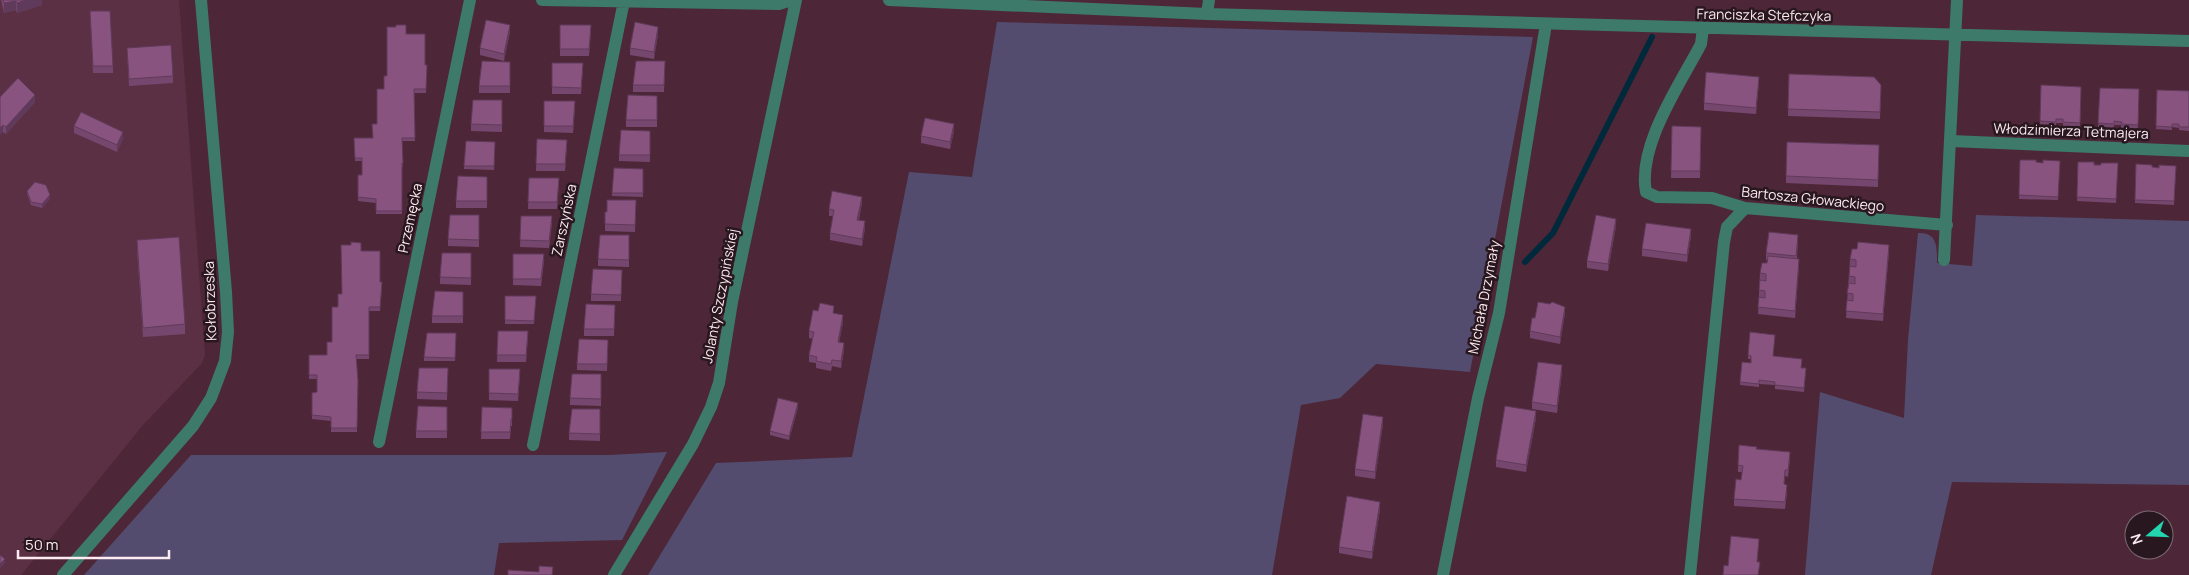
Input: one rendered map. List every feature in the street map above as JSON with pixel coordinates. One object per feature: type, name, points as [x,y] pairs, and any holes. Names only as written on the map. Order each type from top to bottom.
[{"type":"street","name":"Kołobrzeska","points":[[63,575],[194,426],[211,398],[225,360],[228,332],[226,292],[201,0]]},
{"type":"street","name":"Przemęcka","points":[[379,442],[470,0]]},
{"type":"street","points":[[542,0],[779,4],[791,0]]},
{"type":"street","name":"Jolanty Szczypińskiej","points":[[614,575],[655,510],[693,444],[711,407],[719,383],[732,302],[796,0]]},
{"type":"street","name":"Franciszka Stefczyka","points":[[889,0],[1207,14],[2189,41]]},
{"type":"street","points":[[1207,14],[1209,0]]},
{"type":"street","points":[[1944,260],[1957,0]]},
{"type":"street","name":"Zarszyńska","points":[[534,445],[624,1]]},
{"type":"street","name":"Michała Drzymały","points":[[1443,575],[1478,398],[1500,313],[1546,24]]},
{"type":"street","name":"Bartosza Głowackiego","points":[[1703,28],[1701,44],[1650,144],[1644,180],[1646,192],[1657,197],[1712,198],[1745,208],[1947,225]]},
{"type":"street","name":"Włodzimierza Tetmajera","points":[[1951,141],[2189,151]]},
{"type":"street","points":[[1690,575],[1724,242],[1727,226],[1745,208]]},
{"type":"shaded area","points":[[0,0],[179,0],[205,355],[202,363],[143,425],[21,575],[0,575]]},
{"type":"shaded area","points":[[997,22],[1533,37],[1470,372],[1376,364],[1340,398],[1301,405],[1272,575],[648,575],[716,463],[852,457],[909,172],[972,177]]},
{"type":"shaded area","points":[[1976,215],[2189,221],[2189,485],[1952,482],[1931,575],[1805,575],[1820,392],[1904,418],[1908,340],[1918,233],[1925,233],[1933,238],[1936,247],[1937,263],[1972,266]]},
{"type":"shaded area","points":[[667,452],[622,540],[499,543],[494,575],[84,575],[191,455],[609,455]]},
{"type":"building","points":[[3,0],[26,0],[17,3],[16,1],[4,3]]},
{"type":"building","points":[[90,11],[110,11],[113,66],[93,66]]},
{"type":"building","points":[[486,20],[510,25],[504,54],[480,48]]},
{"type":"building","points":[[635,22],[658,27],[654,52],[630,48]]},
{"type":"building","points":[[396,25],[406,25],[406,34],[425,34],[426,89],[414,89],[415,138],[402,138],[402,211],[376,211],[376,199],[358,197],[358,175],[362,175],[362,158],[355,158],[354,138],[373,138],[372,124],[377,124],[377,89],[384,89],[384,76],[387,76],[387,27],[396,27]]},
{"type":"building","points":[[560,25],[591,25],[589,49],[560,49]]},
{"type":"building","points":[[171,45],[173,76],[129,79],[127,48]]},
{"type":"building","points":[[482,61],[510,62],[510,86],[479,86]]},
{"type":"building","points":[[636,61],[665,61],[664,85],[633,85]]},
{"type":"building","points":[[552,63],[583,63],[581,88],[552,87]]},
{"type":"building","points":[[1706,72],[1759,77],[1756,108],[1704,103]]},
{"type":"building","points":[[1789,74],[1874,77],[1881,85],[1880,112],[1788,109]]},
{"type":"building","points":[[18,78],[35,95],[6,127],[3,125],[0,128],[0,97]]},
{"type":"building","points":[[2041,85],[2081,87],[2080,123],[2063,122],[2063,119],[2056,119],[2056,122],[2040,121]]},
{"type":"building","points":[[2100,88],[2139,89],[2138,125],[2121,124],[2122,122],[2114,121],[2114,124],[2098,123]]},
{"type":"building","points":[[2157,90],[2189,91],[2189,127],[2179,127],[2179,124],[2172,124],[2172,127],[2156,126]]},
{"type":"building","points":[[628,95],[657,96],[657,120],[626,120]]},
{"type":"building","points":[[473,100],[502,100],[502,125],[471,124]]},
{"type":"building","points":[[544,101],[575,101],[573,126],[544,126]]},
{"type":"building","points":[[81,112],[123,132],[117,145],[74,126]]},
{"type":"building","points":[[925,118],[954,124],[950,142],[921,136]]},
{"type":"building","points":[[1672,126],[1701,127],[1700,171],[1671,171]]},
{"type":"building","points":[[621,130],[650,131],[650,155],[619,155]]},
{"type":"building","points":[[537,139],[567,140],[565,164],[536,164]]},
{"type":"building","points":[[466,141],[495,142],[494,166],[464,166]]},
{"type":"building","points":[[1787,142],[1879,145],[1878,180],[1786,176]]},
{"type":"building","points":[[2020,160],[2036,160],[2036,162],[2043,163],[2043,160],[2060,161],[2058,197],[2019,195]]},
{"type":"building","points":[[2078,162],[2094,162],[2094,165],[2118,163],[2116,199],[2077,197]]},
{"type":"building","points":[[2136,164],[2152,165],[2152,167],[2159,168],[2159,165],[2176,166],[2174,201],[2135,200]]},
{"type":"building","points":[[614,168],[643,169],[643,193],[612,193]]},
{"type":"building","points":[[458,176],[487,177],[487,201],[456,201]]},
{"type":"building","points":[[529,178],[559,178],[557,202],[528,202]]},
{"type":"building","points":[[35,182],[46,185],[50,195],[42,204],[31,202],[27,191]]},
{"type":"building","points":[[832,191],[862,197],[857,220],[865,221],[862,239],[830,233],[834,210],[829,209]]},
{"type":"building","points":[[607,200],[636,200],[635,225],[605,224]]},
{"type":"building","points":[[450,215],[479,215],[479,240],[448,239]]},
{"type":"building","points":[[1596,215],[1616,219],[1608,264],[1587,261]]},
{"type":"building","points":[[521,216],[552,216],[549,241],[520,240]]},
{"type":"building","points":[[1646,223],[1691,229],[1687,255],[1642,249]]},
{"type":"building","points":[[1769,232],[1798,235],[1796,256],[1766,253]]},
{"type":"building","points":[[600,235],[629,235],[629,260],[598,259]]},
{"type":"building","points":[[179,237],[185,324],[143,328],[137,240]]},
{"type":"building","points":[[351,242],[361,243],[361,251],[380,251],[380,282],[382,282],[380,307],[369,307],[369,355],[356,355],[358,381],[357,428],[331,428],[331,417],[312,415],[312,393],[317,392],[317,375],[309,375],[309,355],[327,355],[327,342],[332,342],[332,307],[338,307],[338,294],[342,294],[341,245],[351,245]]},
{"type":"building","points":[[1858,242],[1889,245],[1883,314],[1846,311],[1847,300],[1853,301],[1853,294],[1847,293],[1849,283],[1855,284],[1855,277],[1849,276],[1850,266],[1856,267],[1856,260],[1850,259],[1852,249],[1857,249]]},
{"type":"building","points":[[442,253],[471,253],[471,278],[440,277]]},
{"type":"building","points":[[513,254],[544,254],[541,279],[513,279]]},
{"type":"building","points":[[1768,256],[1799,259],[1795,311],[1758,307],[1759,297],[1765,298],[1765,291],[1759,290],[1760,280],[1766,281],[1766,274],[1760,273],[1762,263],[1767,263]]},
{"type":"building","points":[[593,269],[622,270],[621,295],[591,294]]},
{"type":"building","points":[[435,291],[463,292],[463,316],[432,316]]},
{"type":"building","points":[[505,296],[536,296],[534,321],[505,320]]},
{"type":"building","points":[[1538,302],[1550,304],[1552,302],[1565,307],[1560,337],[1530,331],[1532,318],[1535,318]]},
{"type":"building","points":[[820,303],[834,306],[833,313],[843,315],[838,342],[844,343],[841,361],[832,360],[831,364],[816,361],[817,357],[809,355],[814,332],[809,331],[813,310],[818,311]]},
{"type":"building","points":[[586,304],[615,305],[614,329],[584,329]]},
{"type":"building","points":[[498,331],[528,331],[526,355],[497,355]]},
{"type":"building","points":[[1750,332],[1775,335],[1773,356],[1802,359],[1801,368],[1806,368],[1804,388],[1775,385],[1775,382],[1759,380],[1759,384],[1740,382],[1742,362],[1751,363],[1751,356],[1748,355]]},
{"type":"building","points":[[427,333],[456,333],[455,358],[424,357]]},
{"type":"building","points":[[579,339],[608,340],[607,364],[577,364]]},
{"type":"building","points":[[1538,362],[1562,365],[1557,406],[1532,402]]},
{"type":"building","points":[[419,368],[448,368],[447,393],[417,392]]},
{"type":"building","points":[[489,369],[520,369],[518,394],[489,393]]},
{"type":"building","points":[[572,374],[601,374],[601,399],[570,398]]},
{"type":"building","points":[[778,398],[798,403],[789,436],[770,431]]},
{"type":"building","points":[[418,406],[447,407],[447,431],[416,431]]},
{"type":"building","points":[[1505,406],[1536,411],[1526,465],[1496,460]]},
{"type":"building","points":[[482,407],[512,408],[510,432],[481,432]]},
{"type":"building","points":[[572,409],[600,409],[600,434],[569,433]]},
{"type":"building","points":[[1363,414],[1383,417],[1375,472],[1355,469]]},
{"type":"building","points":[[1739,445],[1757,447],[1756,449],[1790,452],[1788,470],[1785,470],[1784,484],[1787,485],[1785,502],[1734,499],[1736,479],[1741,480],[1743,466],[1738,465]]},
{"type":"building","points":[[1347,496],[1380,502],[1372,552],[1339,547]]},
{"type":"building","points":[[1731,536],[1759,539],[1757,562],[1760,562],[1758,575],[1723,575],[1724,565],[1728,566]]},
{"type":"building","points":[[0,555],[5,559],[0,564]]},
{"type":"building","points":[[539,566],[553,567],[552,575],[508,575],[508,570],[539,572]]},
{"type":"waterway","points":[[1525,262],[1553,233],[1652,37]]}]
